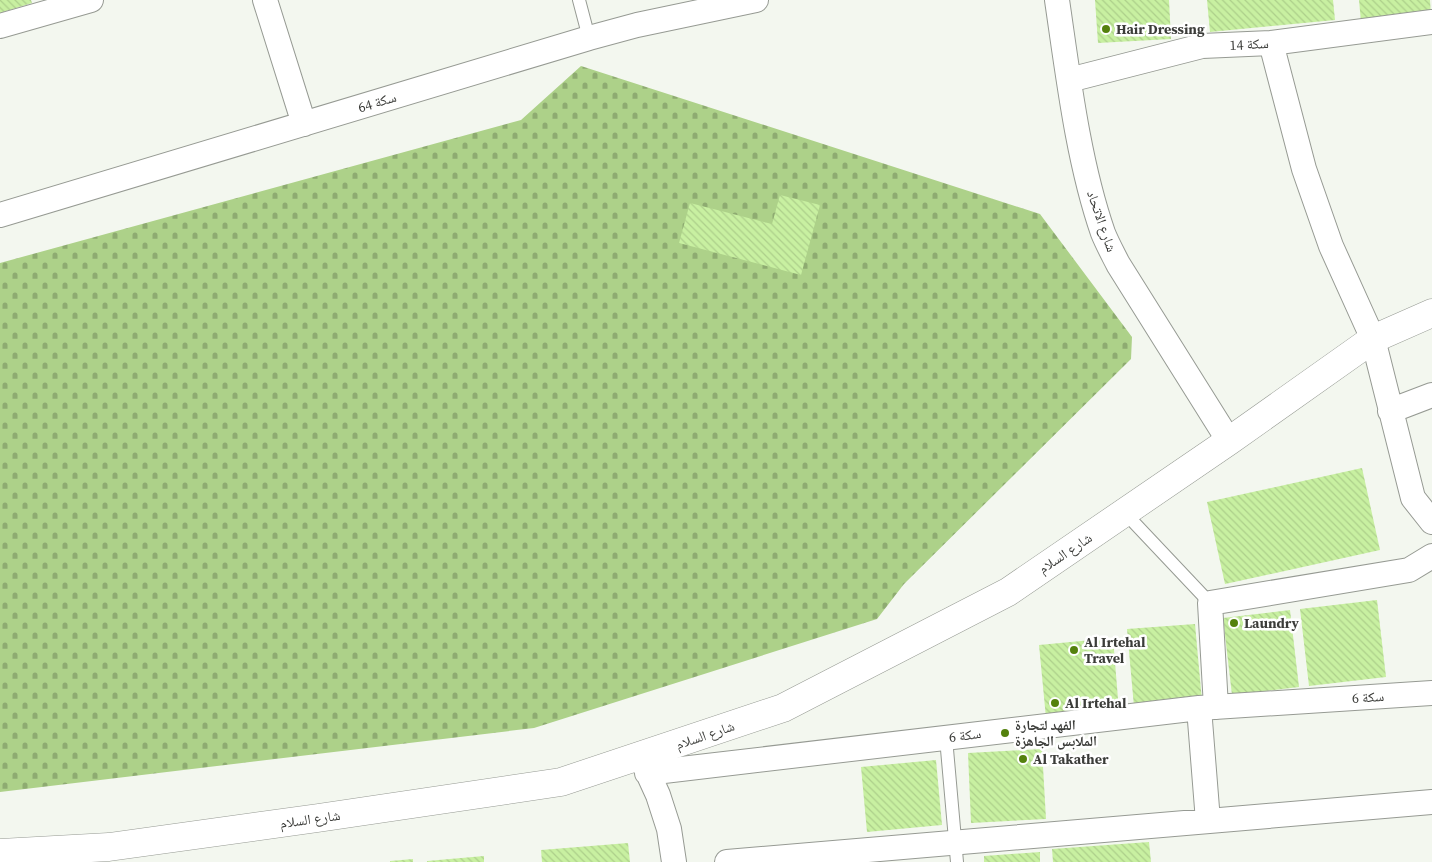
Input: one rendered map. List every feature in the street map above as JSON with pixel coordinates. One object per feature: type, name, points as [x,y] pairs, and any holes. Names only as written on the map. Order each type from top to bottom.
[{"type":"street","points":[[0,26],[91,0]]},
{"type":"street","points":[[265,0],[304,124]]},
{"type":"street","name":"سكة 64","points":[[0,215],[589,38],[646,23],[756,0]]},
{"type":"street","name":"شارع الاتحاد","points":[[1057,0],[1069,80],[1087,177],[1104,234],[1118,264],[1229,441]]},
{"type":"street","name":"سكة 14","points":[[1069,80],[1202,46],[1271,43],[1432,22]]},
{"type":"street","points":[[1271,43],[1304,169],[1331,246],[1376,349],[1413,498],[1432,522]]},
{"type":"street","name":"شارع السلام","points":[[0,853],[110,854],[561,782],[644,764],[792,704],[1008,592],[1322,375],[1376,349],[1432,313]]},
{"type":"street","name":"شارع السلام","points":[[1376,349],[1432,333]]},
{"type":"street","points":[[1390,411],[1432,395]]},
{"type":"street","points":[[1208,821],[1207,708],[1210,603],[1409,570],[1432,556]]},
{"type":"street","name":"سكة 6","points":[[644,764],[946,738],[1207,708],[1432,693]]},
{"type":"street","points":[[644,764],[658,795],[666,821],[674,862]]},
{"type":"street","points":[[727,862],[956,852],[1208,821],[1432,802]]},
{"type":"lane","points":[[579,0],[589,38]]},
{"type":"lane","points":[[1125,512],[1210,603]]},
{"type":"lane","points":[[946,738],[956,852]]},
{"type":"green space","points":[[581,66],[1040,214],[1132,337],[1131,359],[904,584],[877,619],[534,728],[0,792],[0,263],[521,120]]},
{"type":"building","points":[[0,0],[31,0],[32,3],[0,13]]},
{"type":"building","points":[[1095,0],[1169,0],[1171,39],[1098,43]]},
{"type":"building","points":[[1207,0],[1333,0],[1335,20],[1210,32]]},
{"type":"building","points":[[1359,0],[1430,0],[1431,16],[1361,22]]},
{"type":"building","points":[[780,195],[820,205],[801,275],[679,243],[690,203],[772,224]]},
{"type":"building","points":[[1362,468],[1380,550],[1225,584],[1207,502]]},
{"type":"building","points":[[1377,600],[1386,677],[1309,686],[1300,609]]},
{"type":"building","points":[[1290,610],[1299,687],[1232,695],[1223,618]]},
{"type":"building","points":[[1195,624],[1202,701],[1134,707],[1127,629]]},
{"type":"building","points":[[1113,638],[1119,711],[1046,718],[1039,645]]},
{"type":"building","points":[[1042,749],[1046,819],[971,823],[968,753]]},
{"type":"building","points":[[936,760],[942,825],[867,832],[861,767]]},
{"type":"building","points":[[1149,842],[1151,862],[1053,862],[1052,849]]},
{"type":"building","points":[[628,843],[630,862],[542,862],[541,850]]},
{"type":"building","points":[[1040,852],[1040,862],[984,862],[984,856]]},
{"type":"building","points":[[484,856],[484,862],[427,862],[427,861]]},
{"type":"building","points":[[413,859],[413,862],[390,862],[390,861]]},
{"type":"place","name":"Hair Dressing","points":[[1106,29]]},
{"type":"place","name":"Laundry","points":[[1234,623]]},
{"type":"place","name":"Al Irtehal Travel","points":[[1074,650]]},
{"type":"place","name":"Al Irtehal","points":[[1055,703]]},
{"type":"place","name":"الفهد لتجارة الملابس الجاهزة","points":[[1005,733]]},
{"type":"place","name":"Al Takather","points":[[1023,759]]}]
